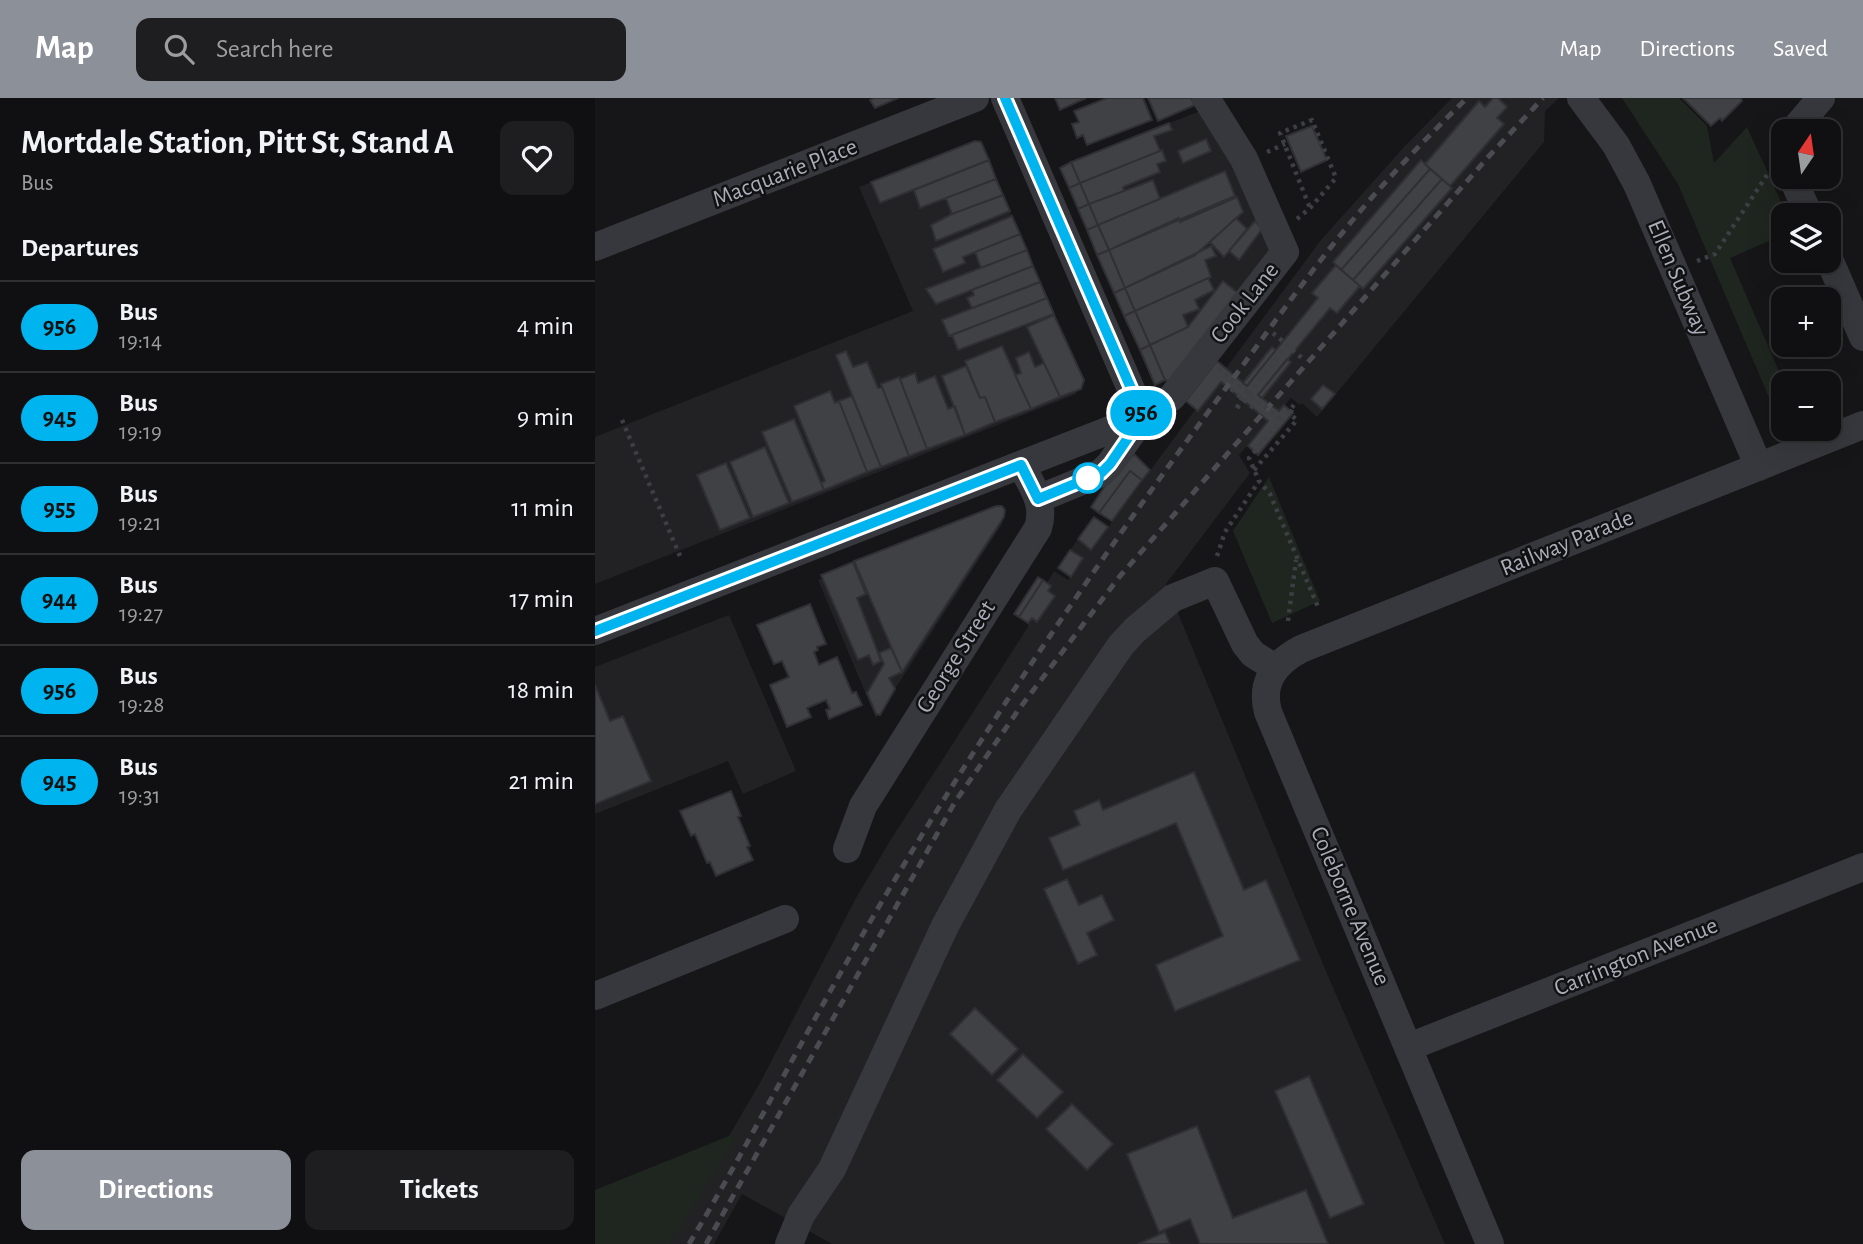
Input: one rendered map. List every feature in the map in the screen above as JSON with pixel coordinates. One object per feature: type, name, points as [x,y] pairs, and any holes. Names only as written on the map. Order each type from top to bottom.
[{"type":"street","name":"Macquarie Place","points":[[595,247],[975,98]]},
{"type":"street","points":[[1005,98],[1143,416]]},
{"type":"street","name":"Cook Lane","points":[[1143,416],[1172,397],[1285,252],[1244,159],[1206,98]]},
{"type":"street","name":"Ellen Subway","points":[[1581,98],[1616,145],[1637,184],[1759,467]]},
{"type":"street","points":[[1803,119],[1821,98]]},
{"type":"street","points":[[1835,273],[1863,337]]},
{"type":"street","points":[[595,631],[1143,416]]},
{"type":"street","points":[[1021,465],[1038,499],[1101,473],[1143,416]]},
{"type":"street","name":"Railway Parade","points":[[1275,668],[1301,649],[1863,425]]},
{"type":"street","name":"George Street","points":[[847,849],[863,806],[1038,528],[1041,515],[1038,499]]},
{"type":"street","points":[[789,1244],[801,1215],[832,1169],[946,926],[1008,810],[1099,676],[1135,630],[1173,598],[1215,581],[1245,645],[1253,654],[1275,668]]},
{"type":"street","name":"Coleborne Avenue","points":[[1275,668],[1265,691],[1268,712],[1490,1244]]},
{"type":"street","name":"Carrington Avenue","points":[[1409,1047],[1863,867]]},
{"type":"street","points":[[595,996],[785,919]]},
{"type":"path","points":[[1296,219],[1310,208],[1336,178],[1311,120],[1280,134],[1310,208]]},
{"type":"path","points":[[1714,254],[1764,177]]},
{"type":"path","points":[[1273,333],[1303,359]]},
{"type":"path","points":[[1242,398],[1237,408],[1287,345]]},
{"type":"path","points":[[1218,369],[1280,419]]},
{"type":"path","points":[[1231,389],[1257,411]]},
{"type":"path","points":[[1254,470],[1297,419],[1290,414],[1294,405],[1249,458],[1254,470],[1259,481],[1270,494],[1318,607]]},
{"type":"path","points":[[622,420],[680,556]]},
{"type":"path","points":[[1215,581],[1217,554],[1225,532],[1259,481]]},
{"type":"path","points":[[1288,621],[1297,557]]},
{"type":"shaded area","points":[[1452,98],[1559,98],[1545,111],[1544,142],[1317,417],[1302,403],[1300,405],[1291,398],[1239,455],[1250,473],[1166,584],[1325,969],[1445,1244],[832,1244],[742,1194],[714,1244],[641,1244],[729,1136],[761,1081],[856,898],[890,841],[1028,627],[1028,623],[1032,618],[1038,622],[1054,596],[1048,591],[1051,586],[1047,583],[1054,571],[1068,580],[1082,559],[1070,550],[1078,539],[1092,549],[1321,240]]},
{"type":"shaded area","points":[[1622,98],[1679,98],[1707,126],[1714,163],[1747,127],[1771,180],[1771,189],[1775,189],[1782,203],[1771,203],[1771,240],[1730,258],[1779,371],[1771,371],[1771,402],[1678,184]]},
{"type":"shaded area","points":[[1200,111],[1227,148],[1273,254],[1172,382],[1165,380],[1071,162]]},
{"type":"shaded area","points":[[975,141],[981,143],[1081,378],[1076,394],[595,584],[595,437],[913,311],[859,187]]},
{"type":"shaded area","points":[[1269,477],[1320,601],[1272,623],[1233,531]]},
{"type":"shaded area","points":[[994,511],[1003,516],[1002,524],[876,718],[818,580]]},
{"type":"shaded area","points":[[729,615],[796,771],[743,794],[728,761],[595,814],[595,667]]},
{"type":"shaded area","points":[[729,1136],[736,1138],[670,1244],[595,1244],[595,1190]]},
{"type":"building","points":[[898,98],[875,108],[870,100]]},
{"type":"building","points":[[1055,98],[1086,98],[1060,110]]},
{"type":"building","points":[[1107,98],[1143,98],[1152,120],[1087,145],[1083,135],[1077,138],[1072,124],[1079,122],[1074,111]]},
{"type":"building","points":[[1148,98],[1191,98],[1195,105],[1158,121]]},
{"type":"building","points":[[1493,98],[1498,98],[1507,107],[1497,118],[1504,124],[1450,186],[1425,164],[1479,101],[1485,107]]},
{"type":"building","points":[[1683,98],[1741,98],[1742,101],[1722,121],[1720,118],[1711,126]]},
{"type":"building","points":[[1169,123],[1172,130],[1154,136],[1160,151],[1080,183],[1071,162]]},
{"type":"building","points":[[1312,126],[1327,160],[1301,172],[1286,136]]},
{"type":"building","points":[[1206,139],[1211,151],[1183,163],[1178,151]]},
{"type":"building","points":[[975,141],[981,142],[989,160],[880,203],[871,182]]},
{"type":"building","points":[[1162,150],[1166,161],[1157,164],[1160,172],[1123,187],[1124,191],[1089,204],[1080,183]]},
{"type":"building","points":[[989,160],[996,179],[920,208],[914,190]]},
{"type":"building","points":[[1421,160],[1430,169],[1341,270],[1333,262]]},
{"type":"building","points":[[1071,162],[1080,183],[1069,188],[1060,168]]},
{"type":"building","points":[[1430,169],[1442,179],[1353,280],[1341,270]]},
{"type":"building","points":[[1225,171],[1235,196],[1109,250],[1098,225]]},
{"type":"building","points":[[996,179],[1003,195],[952,214],[946,198]]},
{"type":"building","points":[[1442,179],[1452,188],[1363,289],[1353,280]]},
{"type":"building","points":[[1153,180],[1160,199],[1098,225],[1089,204]]},
{"type":"building","points":[[1080,183],[1089,204],[1078,209],[1069,188]]},
{"type":"building","points":[[1003,195],[1010,211],[936,241],[931,225]]},
{"type":"building","points":[[1237,197],[1243,212],[1194,256],[1125,288],[1109,250],[1179,218],[1180,222]]},
{"type":"building","points":[[1089,204],[1098,225],[1087,230],[1078,209]]},
{"type":"building","points":[[1012,216],[1020,234],[963,257],[965,263],[943,272],[933,249]]},
{"type":"building","points":[[1236,218],[1247,229],[1224,257],[1210,242]]},
{"type":"building","points":[[1255,221],[1262,229],[1239,260],[1229,251]]},
{"type":"building","points":[[1098,225],[1109,250],[1097,255],[1087,230]]},
{"type":"building","points":[[1020,234],[1027,250],[981,268],[975,252]]},
{"type":"building","points":[[1211,246],[1216,256],[1205,260],[1211,277],[1135,311],[1125,288]]},
{"type":"building","points":[[1027,250],[1033,266],[936,304],[926,289]]},
{"type":"building","points":[[1109,250],[1125,288],[1114,293],[1097,255]]},
{"type":"building","points":[[1336,265],[1360,286],[1337,313],[1330,308],[1258,395],[1279,411],[1284,405],[1293,413],[1258,455],[1248,446],[1268,421],[1221,382],[1198,411],[1186,401],[1217,361],[1247,386],[1318,298],[1312,293]]},
{"type":"building","points":[[1033,266],[1040,282],[972,308],[967,298],[974,295],[972,290]]},
{"type":"building","points":[[1208,278],[1214,290],[1195,300],[1199,309],[1183,315],[1188,327],[1150,345],[1135,311]]},
{"type":"building","points":[[1223,281],[1239,294],[1172,382],[1165,380],[1150,345],[1188,327]]},
{"type":"building","points":[[1040,282],[1047,298],[949,336],[942,320]]},
{"type":"building","points":[[1125,288],[1135,311],[1124,316],[1114,293]]},
{"type":"building","points":[[1047,298],[1054,314],[958,350],[952,335]]},
{"type":"building","points":[[1135,311],[1150,345],[1140,350],[1124,316]]},
{"type":"building","points":[[1054,315],[1084,380],[1081,389],[1060,397],[1027,327]]},
{"type":"building","points":[[1150,345],[1165,380],[1155,385],[1140,350]]},
{"type":"building","points":[[1002,346],[1031,409],[995,422],[985,397],[980,398],[965,361]]},
{"type":"building","points":[[1272,347],[1276,350],[1247,386],[1243,383]]},
{"type":"building","points":[[846,351],[853,367],[867,362],[878,388],[882,387],[909,456],[881,467],[836,355]]},
{"type":"building","points":[[1029,352],[1035,367],[1044,363],[1060,397],[1031,409],[1015,375],[1021,373],[1016,358]]},
{"type":"building","points":[[1287,359],[1291,362],[1262,398],[1258,395]]},
{"type":"building","points":[[966,366],[980,398],[985,397],[995,422],[965,435],[942,376]]},
{"type":"building","points":[[915,373],[918,383],[935,376],[948,409],[955,406],[965,435],[927,449],[900,379]]},
{"type":"building","points":[[899,377],[927,449],[909,456],[881,384]]},
{"type":"building","points":[[1323,385],[1335,394],[1322,409],[1311,399]]},
{"type":"building","points":[[830,391],[835,403],[839,401],[867,472],[824,490],[821,483],[825,481],[794,406]]},
{"type":"building","points":[[852,396],[881,467],[867,472],[839,401]]},
{"type":"building","points":[[794,419],[824,490],[792,502],[762,432]]},
{"type":"building","points":[[765,447],[789,503],[753,517],[730,462]]},
{"type":"building","points":[[1134,454],[1150,470],[1142,480],[1130,471],[1099,513],[1091,507],[1105,486]]},
{"type":"building","points":[[726,463],[750,518],[720,530],[697,475]]},
{"type":"building","points":[[1130,471],[1142,480],[1112,521],[1099,513]]},
{"type":"building","points":[[1002,506],[1005,510],[1004,517],[902,672],[854,561]]},
{"type":"building","points":[[1094,517],[1108,527],[1091,550],[1078,539]]},
{"type":"building","points":[[1070,550],[1083,558],[1071,577],[1058,568]]},
{"type":"building","points":[[853,562],[866,594],[857,598],[881,661],[873,665],[869,655],[858,660],[821,575]]},
{"type":"building","points":[[1038,577],[1043,580],[1019,617],[1014,614]]},
{"type":"building","points":[[1043,580],[1051,586],[1048,591],[1055,596],[1037,622],[1032,618],[1028,623],[1019,617]]},
{"type":"building","points":[[810,604],[826,644],[817,647],[818,650],[814,652],[819,665],[837,657],[852,693],[856,692],[862,705],[829,719],[826,710],[830,709],[826,700],[807,708],[811,717],[787,727],[770,685],[789,677],[782,661],[774,664],[757,625]]},
{"type":"building","points":[[891,648],[902,672],[889,678],[895,689],[880,715],[876,714],[867,693],[884,664],[879,653]]},
{"type":"building","points":[[595,685],[610,721],[623,716],[651,781],[595,804]]},
{"type":"building","points":[[1194,772],[1244,890],[1266,880],[1300,960],[1175,1011],[1156,965],[1223,936],[1176,823],[1063,870],[1049,838],[1080,825],[1074,811],[1099,800],[1103,810]]},
{"type":"building","points":[[731,791],[753,860],[716,876],[710,862],[707,863],[695,834],[691,836],[680,811]]},
{"type":"building","points":[[1067,879],[1079,905],[1102,895],[1114,920],[1087,933],[1097,955],[1078,964],[1044,889]]},
{"type":"building","points":[[975,1008],[1018,1049],[992,1075],[950,1034]]},
{"type":"building","points":[[1023,1054],[1063,1092],[1037,1118],[997,1080]]},
{"type":"building","points":[[1309,1076],[1364,1204],[1330,1218],[1275,1091]]},
{"type":"building","points":[[1072,1104],[1113,1144],[1087,1170],[1046,1129]]},
{"type":"building","points":[[1197,1126],[1233,1218],[1306,1190],[1328,1244],[1200,1244],[1190,1219],[1159,1232],[1127,1154]]},
{"type":"building","points":[[1165,1232],[1170,1244],[1138,1244]]},
{"type":"railway","points":[[689,1244],[899,872],[1037,655],[1134,514],[1322,259],[1382,186],[1467,98]]},
{"type":"railway","points":[[706,1244],[955,802],[1019,709],[1120,576],[1543,98]]},
{"type":"bus line","name":"956","points":[[595,631],[1021,465],[1038,499],[1101,473],[1110,464],[1143,416],[1005,98]]}]
